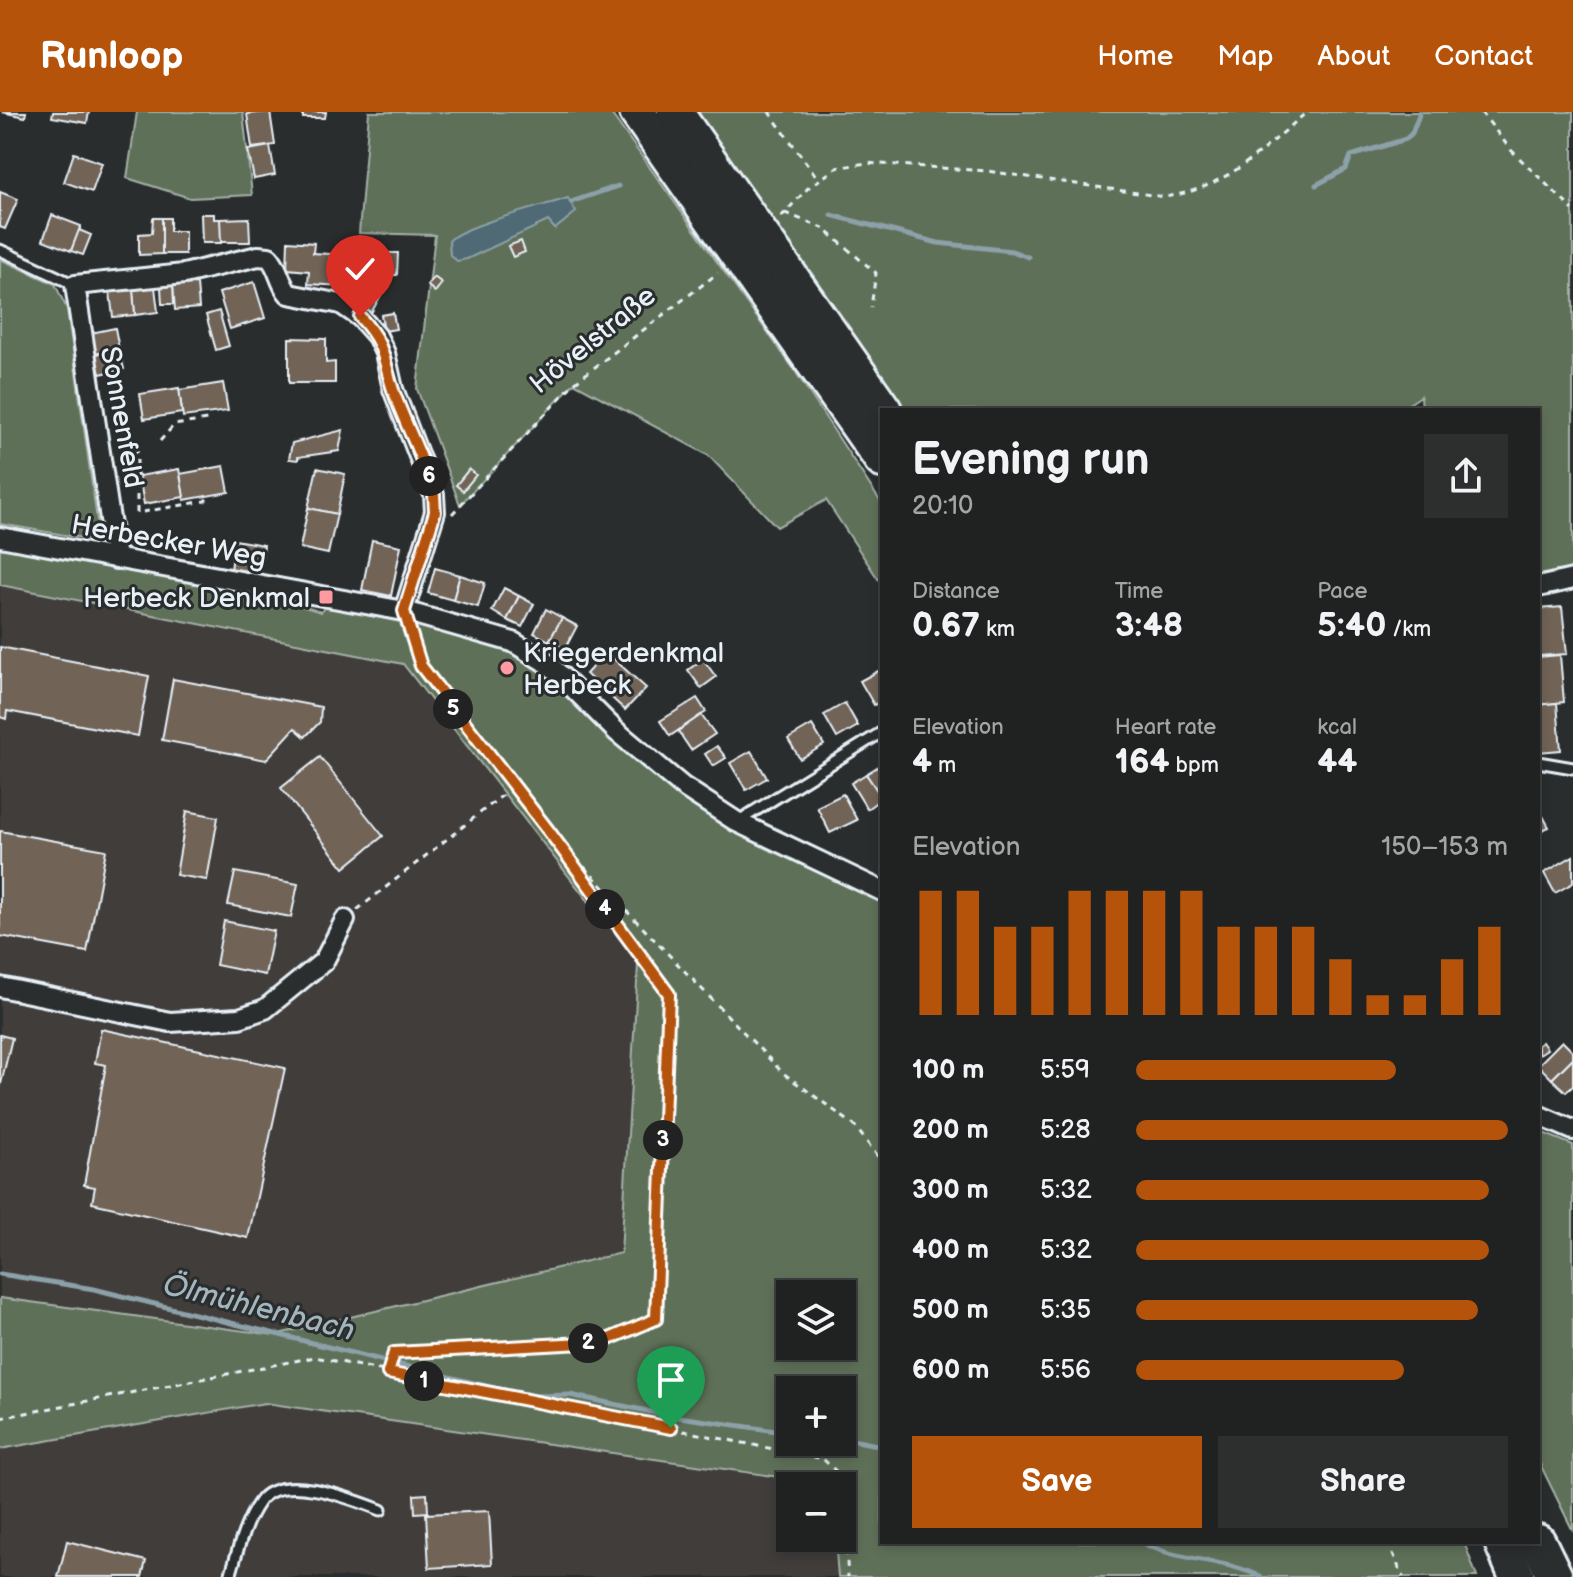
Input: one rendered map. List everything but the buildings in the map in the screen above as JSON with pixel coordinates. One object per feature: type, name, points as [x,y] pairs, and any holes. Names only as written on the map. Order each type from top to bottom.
[{"type":"highway","points":[[637,112],[880,457]]},
{"type":"highway","points":[[675,112],[883,408]]},
{"type":"highway","points":[[1484,1544],[1498,1577]]},
{"type":"highway","points":[[1503,1544],[1517,1577]]},
{"type":"highway","points":[[1532,1544],[1545,1577]]},
{"type":"highway","points":[[1539,1544],[1555,1577]]},
{"type":"street","points":[[75,285],[184,274],[258,256],[269,257],[278,267],[283,287],[289,294],[322,297],[360,317],[377,336],[385,353],[393,389],[430,480],[435,512],[404,611]]},
{"type":"street","name":"Sonnenfeld","points":[[75,285],[116,559]]},
{"type":"street","name":"Herbecker Weg","points":[[0,537],[404,611],[513,642],[531,651],[616,731],[682,786],[737,822],[880,890]]},
{"type":"street","points":[[1540,587],[1573,579]]},
{"type":"street","points":[[0,987],[170,1022],[239,1018],[265,1009],[324,961],[345,920]]},
{"type":"street","points":[[1540,1116],[1573,1130]]},
{"type":"lane","points":[[0,250],[75,285]]},
{"type":"lane","points":[[737,822],[880,733]]},
{"type":"lane","points":[[1540,762],[1573,768]]},
{"type":"lane","points":[[230,1577],[260,1500],[277,1490],[325,1489],[381,1510]]},
{"type":"path","points":[[769,112],[819,180]]},
{"type":"path","points":[[775,223],[819,180],[836,168],[866,163],[987,171],[1165,197],[1193,193],[1230,176],[1307,112]]},
{"type":"path","points":[[1481,112],[1511,150],[1573,210]]},
{"type":"path","points":[[785,213],[823,228],[876,273],[871,307]]},
{"type":"path","name":"Hövelstraße","points":[[427,539],[574,383],[718,273]]},
{"type":"path","points":[[160,441],[174,425],[207,420],[206,414]]},
{"type":"path","points":[[137,447],[137,513],[205,501],[209,496]]},
{"type":"path","points":[[388,1373],[394,1353],[602,1342],[656,1319],[669,994],[421,666],[404,611]]},
{"type":"path","points":[[345,920],[513,787]]},
{"type":"path","points":[[548,830],[783,1073],[854,1125],[880,1159]]},
{"type":"path","points":[[0,1418],[315,1357],[823,1459],[837,1472]]},
{"type":"path","points":[[1389,1544],[1403,1577]]},
{"type":"path","points":[[846,1552],[848,1577]]},
{"type":"shaded area","points":[[0,585],[403,664],[592,906],[639,948],[621,1253],[274,1335],[0,1298]]},
{"type":"shaded area","points":[[265,1403],[776,1477],[776,1552],[836,1552],[838,1577],[0,1577],[0,1449]]},
{"type":"green space","points":[[137,112],[243,112],[252,195],[190,198],[127,178]]},
{"type":"green space","points":[[369,112],[610,112],[793,368],[880,501],[880,582],[826,500],[777,527],[708,455],[574,383],[460,505],[417,389],[435,235],[359,233]]},
{"type":"green space","points":[[690,112],[1573,112],[1573,568],[1540,575],[1540,408],[1422,408],[1421,396],[1403,408],[902,408]]},
{"type":"green space","points":[[0,259],[55,284],[67,309],[100,541],[0,524]]},
{"type":"green space","points":[[0,545],[303,602],[302,606],[321,612],[325,606],[414,625],[524,657],[687,798],[764,846],[880,900],[880,1544],[1465,1544],[1477,1577],[838,1577],[836,1552],[856,1552],[856,1472],[776,1472],[776,1477],[265,1403],[0,1449],[0,1298],[274,1335],[621,1253],[639,948],[592,906],[403,664],[0,585]]},
{"type":"green space","points":[[1540,1132],[1573,1145],[1573,1531],[1540,1464]]},
{"type":"water","points":[[568,198],[576,212],[555,229],[548,221],[467,259],[457,261],[450,255],[449,241],[456,235]]},
{"type":"waterway","points":[[1316,185],[1346,169],[1351,156],[1406,139],[1412,133],[1420,112]]},
{"type":"waterway","points":[[571,202],[618,186]]},
{"type":"waterway","points":[[831,215],[938,243],[1012,251],[1028,257]]},
{"type":"waterway","name":"Ölmühlenbach","points":[[0,1274],[94,1289],[490,1387],[536,1396],[570,1395],[672,1416],[776,1431]]},
{"type":"waterway","name":"Ölmühlenbach","points":[[856,1441],[880,1446]]},
{"type":"waterway","name":"Ölmühlenbach","points":[[1146,1544],[1170,1553],[1232,1566],[1261,1577]]},
{"type":"place","name":"Herbeck Denkmal","points":[[326,597]]},
{"type":"place","name":"Kriegerdenkmal Herbeck","points":[[507,668]]},
{"type":"route","points":[[360,317],[377,336],[385,353],[393,389],[434,495],[435,512],[404,611],[421,666],[669,994],[656,1319],[602,1342],[394,1353],[388,1373],[671,1428]]}]
